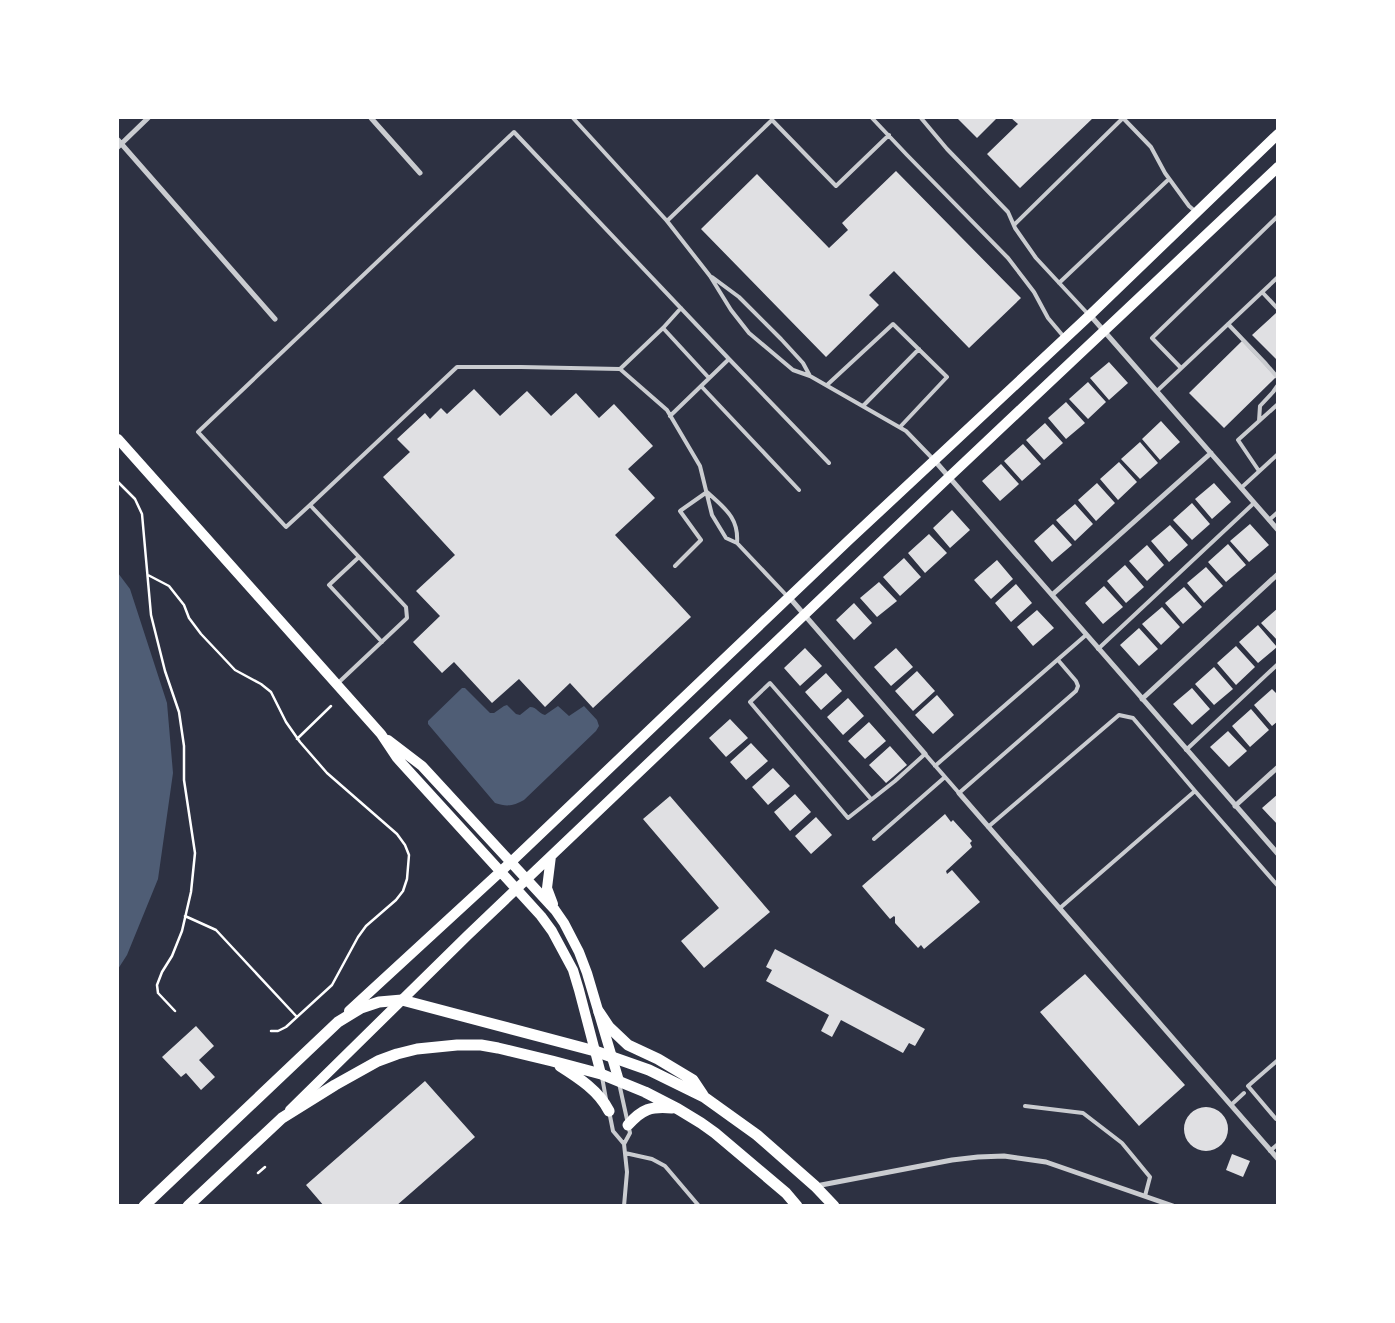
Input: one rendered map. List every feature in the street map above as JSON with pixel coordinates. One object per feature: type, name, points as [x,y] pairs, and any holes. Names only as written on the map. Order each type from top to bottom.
[{"type":"main road","points":[[144,1206],[338,1022],[501,872],[788,597],[1065,339],[1278,134]]},
{"type":"main road","points":[[188,1206],[282,1118],[516,889],[1278,167]]},
{"type":"main road","points":[[118,439],[381,734],[397,758],[541,916],[552,931],[573,970],[601,1074]]},
{"type":"main road","points":[[381,734],[422,766],[555,910],[564,923],[579,952],[587,973],[619,1081]]},
{"type":"main road","points":[[551,856],[547,888],[555,910]]},
{"type":"main road","points":[[338,1022],[361,1008],[379,1002],[402,1000],[595,1051],[649,1070],[704,1097],[757,1135],[815,1186],[834,1206]]},
{"type":"main road","points":[[599,1012],[609,1027],[628,1044],[693,1080],[704,1097]]},
{"type":"main road","points":[[282,1118],[351,1075],[391,1056],[418,1049],[457,1045],[481,1045],[601,1074],[645,1092],[702,1123],[786,1193],[797,1206]]},
{"type":"main road","points":[[552,1061],[582,1081],[604,1102],[609,1111]]},
{"type":"main road","points":[[628,1125],[636,1116],[649,1108],[678,1109]]},
{"type":"street","points":[[148,118],[118,144],[275,319]]},
{"type":"street","points":[[371,118],[420,173]]},
{"type":"street","points":[[1090,315],[1278,530]]},
{"type":"street","points":[[1052,595],[1211,454]]},
{"type":"street","points":[[934,460],[1277,852]]},
{"type":"street","points":[[1142,699],[1278,574]]},
{"type":"street","points":[[788,597],[925,754]]},
{"type":"street","points":[[1235,806],[1278,767]]},
{"type":"street","points":[[959,793],[1278,1159]]},
{"type":"street","points":[[815,1186],[952,1160],[1004,1156],[1046,1162],[1173,1206]]},
{"type":"lane","points":[[573,118],[667,221],[710,276],[731,310],[750,333],[793,370],[810,376],[906,431],[934,460]]},
{"type":"lane","points":[[872,118],[1008,258],[1034,292],[1048,318],[1065,339]]},
{"type":"lane","points":[[921,118],[947,149],[1008,212],[1014,225],[1036,258],[1090,315]]},
{"type":"lane","points":[[1014,225],[1123,118],[1151,147],[1169,179],[1189,206],[1196,212]]},
{"type":"lane","points":[[667,221],[772,120],[836,186],[889,136]]},
{"type":"lane","points":[[788,597],[737,543],[726,538],[712,515],[700,466],[667,410],[620,369],[457,367],[286,527],[198,432],[514,132],[829,463]]},
{"type":"lane","points":[[1059,282],[1169,179]]},
{"type":"lane","points":[[1181,368],[1152,338],[1278,216]]},
{"type":"lane","points":[[710,276],[739,297],[803,363],[810,376]]},
{"type":"lane","points":[[1157,391],[1278,277]]},
{"type":"lane","points":[[1262,292],[1278,309]]},
{"type":"lane","points":[[620,369],[663,328],[680,308]]},
{"type":"lane","points":[[826,386],[893,324],[947,376],[900,427]]},
{"type":"lane","points":[[1228,324],[1278,378]]},
{"type":"lane","points":[[663,328],[709,378]]},
{"type":"lane","points":[[863,406],[918,349]]},
{"type":"lane","points":[[670,416],[729,359]]},
{"type":"lane","points":[[1259,421],[1260,406],[1278,385]]},
{"type":"lane","points":[[701,386],[799,490]]},
{"type":"lane","points":[[1259,471],[1238,440],[1278,404]]},
{"type":"lane","points":[[1241,488],[1278,454]]},
{"type":"lane","points":[[707,492],[729,512],[738,532],[737,543]]},
{"type":"lane","points":[[675,566],[701,540],[680,511],[707,492]]},
{"type":"lane","points":[[1098,649],[1254,503]]},
{"type":"lane","points":[[310,505],[406,607],[407,618],[337,685]]},
{"type":"lane","points":[[1269,520],[1278,512]]},
{"type":"lane","points":[[359,557],[329,585],[382,642]]},
{"type":"lane","points":[[935,766],[1086,635]]},
{"type":"lane","points":[[871,799],[770,684],[750,702],[848,818],[895,781],[925,754],[959,793],[1076,691],[1078,686],[1076,681],[1058,660]]},
{"type":"lane","points":[[1186,750],[1278,664]]},
{"type":"lane","points":[[988,827],[1118,715],[1133,718],[1278,886]]},
{"type":"lane","points":[[874,839],[945,777]]},
{"type":"lane","points":[[1060,908],[1195,791]]},
{"type":"lane","points":[[1278,1060],[1248,1086],[1276,1119],[1278,1118]]},
{"type":"lane","points":[[601,1074],[613,1131],[624,1144],[627,1172],[624,1206]]},
{"type":"lane","points":[[619,1081],[630,1133],[624,1144]]},
{"type":"lane","points":[[1230,1105],[1244,1093]]},
{"type":"lane","points":[[1025,1106],[1083,1113],[1122,1143],[1150,1177],[1145,1196]]},
{"type":"lane","points":[[1270,1151],[1278,1144]]},
{"type":"lane","points":[[625,1153],[652,1159],[665,1166],[700,1206]]},
{"type":"path","points":[[118,482],[135,499],[142,514],[151,615],[165,671],[180,712],[184,746],[184,780],[195,853],[182,931],[157,985],[158,993],[175,1011]]},
{"type":"path","points":[[148,575],[169,586],[184,605],[189,618],[201,634],[235,670],[261,684],[271,692],[286,722],[298,739],[327,773],[397,834],[409,855],[407,879],[403,891],[396,900],[366,926],[332,985],[286,1027],[278,1031],[271,1031]]},
{"type":"path","points":[[298,739],[331,706]]},
{"type":"path","points":[[185,916],[216,930],[297,1017]]},
{"type":"path","points":[[258,1173],[265,1167]]},
{"type":"water","points":[[118,573],[130,589],[167,703],[173,773],[158,879],[127,955],[118,969]]},
{"type":"water","points":[[462,688],[465,688],[490,713],[494,713],[507,705],[516,714],[520,715],[530,707],[545,715],[558,706],[569,716],[584,706],[597,720],[599,726],[524,800],[510,805],[495,803],[428,724],[428,721]]},
{"type":"building","points":[[957,118],[997,118],[977,138]]},
{"type":"building","points":[[1011,118],[1093,118],[1020,188],[987,154],[1018,124]]},
{"type":"building","points":[[896,171],[1021,298],[969,348],[894,271],[869,295],[879,305],[826,357],[701,229],[757,174],[829,248],[848,230],[842,223]]},
{"type":"building","points":[[1276,313],[1278,314],[1278,361],[1252,335]]},
{"type":"building","points":[[1242,341],[1276,377],[1224,428],[1189,393]]},
{"type":"building","points":[[1109,362],[1128,383],[1109,400],[1090,378]]},
{"type":"building","points":[[1088,382],[1106,402],[1088,419],[1069,399]]},
{"type":"building","points":[[474,389],[500,416],[527,391],[551,416],[576,393],[599,418],[614,404],[653,446],[628,469],[655,498],[615,535],[691,617],[593,708],[570,683],[545,707],[519,679],[492,703],[454,662],[442,673],[413,642],[440,616],[416,591],[455,555],[383,477],[410,452],[397,439],[425,413],[430,419],[441,408],[447,414]]},
{"type":"building","points":[[1066,402],[1085,423],[1066,439],[1048,418]]},
{"type":"building","points":[[1161,421],[1180,442],[1160,460],[1142,439]]},
{"type":"building","points":[[1045,423],[1063,443],[1044,460],[1026,440]]},
{"type":"building","points":[[1140,442],[1158,463],[1140,479],[1121,459]]},
{"type":"building","points":[[1023,444],[1041,464],[1022,481],[1004,461]]},
{"type":"building","points":[[1119,462],[1137,482],[1118,500],[1100,479]]},
{"type":"building","points":[[1001,464],[1019,484],[1000,501],[982,481]]},
{"type":"building","points":[[1097,483],[1115,503],[1096,521],[1078,500]]},
{"type":"building","points":[[1214,483],[1231,502],[1212,519],[1195,499]]},
{"type":"building","points":[[1192,503],[1210,524],[1192,540],[1173,520]]},
{"type":"building","points":[[1075,504],[1093,524],[1075,541],[1056,520]]},
{"type":"building","points":[[952,510],[970,530],[950,548],[933,528]]},
{"type":"building","points":[[1053,524],[1072,545],[1052,562],[1034,541]]},
{"type":"building","points":[[1250,524],[1269,545],[1249,562],[1230,541]]},
{"type":"building","points":[[1170,525],[1188,545],[1169,562],[1151,541]]},
{"type":"building","points":[[929,534],[947,553],[925,573],[908,553]]},
{"type":"building","points":[[1228,544],[1246,565],[1226,582],[1208,562]]},
{"type":"building","points":[[1147,545],[1164,565],[1147,581],[1129,561]]},
{"type":"building","points":[[904,558],[921,577],[900,596],[883,577]]},
{"type":"building","points":[[997,560],[1013,579],[991,599],[974,580]]},
{"type":"building","points":[[1125,565],[1144,587],[1126,603],[1107,581]]},
{"type":"building","points":[[1206,567],[1223,586],[1204,603],[1187,583]]},
{"type":"building","points":[[879,582],[897,601],[877,617],[860,598]]},
{"type":"building","points":[[1016,584],[1032,603],[1011,622],[995,603]]},
{"type":"building","points":[[1104,586],[1123,607],[1103,624],[1085,603]]},
{"type":"building","points":[[1184,587],[1202,607],[1183,624],[1165,603]]},
{"type":"building","points":[[854,603],[872,623],[854,640],[836,620]]},
{"type":"building","points":[[1162,607],[1180,627],[1161,645],[1142,624]]},
{"type":"building","points":[[1278,608],[1278,641],[1261,623]]},
{"type":"building","points":[[1037,610],[1054,628],[1033,646],[1017,627]]},
{"type":"building","points":[[1258,625],[1277,647],[1258,663],[1239,642]]},
{"type":"building","points":[[1139,628],[1158,649],[1139,666],[1120,645]]},
{"type":"building","points":[[1236,646],[1255,667],[1236,685],[1217,663]]},
{"type":"building","points":[[805,648],[822,666],[800,686],[784,668]]},
{"type":"building","points":[[896,648],[913,667],[891,686],[874,667]]},
{"type":"building","points":[[1214,667],[1233,689],[1214,705],[1195,684]]},
{"type":"building","points":[[917,671],[935,691],[913,711],[895,691]]},
{"type":"building","points":[[826,673],[842,691],[821,710],[805,692]]},
{"type":"building","points":[[1192,688],[1210,709],[1192,725],[1173,704]]},
{"type":"building","points":[[1272,689],[1278,695],[1278,721],[1272,726],[1254,705]]},
{"type":"building","points":[[937,695],[954,715],[933,734],[915,715]]},
{"type":"building","points":[[848,698],[864,716],[843,735],[827,717]]},
{"type":"building","points":[[1251,709],[1269,730],[1250,747],[1232,726]]},
{"type":"building","points":[[730,719],[748,738],[726,757],[709,738]]},
{"type":"building","points":[[869,722],[886,741],[865,759],[848,741]]},
{"type":"building","points":[[1228,731],[1247,751],[1229,767],[1210,747]]},
{"type":"building","points":[[751,743],[768,761],[746,780],[730,762]]},
{"type":"building","points":[[890,746],[907,765],[886,783],[869,765]]},
{"type":"building","points":[[773,768],[790,786],[768,805],[752,787]]},
{"type":"building","points":[[795,794],[811,812],[790,831],[774,812]]},
{"type":"building","points":[[1278,794],[1278,825],[1262,808]]},
{"type":"building","points":[[670,796],[770,912],[704,968],[681,941],[719,908],[643,819]]},
{"type":"building","points":[[945,814],[972,841],[970,843],[972,847],[946,871],[947,874],[952,870],[980,902],[924,949],[921,945],[918,948],[895,923],[895,917],[890,919],[862,886]]},
{"type":"building","points":[[816,817],[832,835],[811,854],[795,836]]},
{"type":"building","points":[[775,949],[925,1029],[915,1046],[909,1043],[903,1053],[841,1020],[832,1037],[821,1031],[829,1015],[766,981],[772,970],[766,967]]},
{"type":"building","points":[[1085,974],[1185,1085],[1139,1126],[1040,1012]]},
{"type":"building","points":[[196,1026],[214,1046],[199,1060],[215,1077],[201,1090],[186,1073],[181,1077],[162,1057]]},
{"type":"building","points":[[425,1081],[475,1137],[396,1206],[324,1206],[306,1185]]},
{"type":"building","points":[[1210,1107],[1222,1113],[1227,1120],[1227,1138],[1222,1145],[1215,1150],[1202,1151],[1194,1148],[1187,1141],[1184,1125],[1187,1117],[1194,1110]]},
{"type":"building","points":[[1232,1154],[1250,1161],[1243,1177],[1226,1170]]}]
